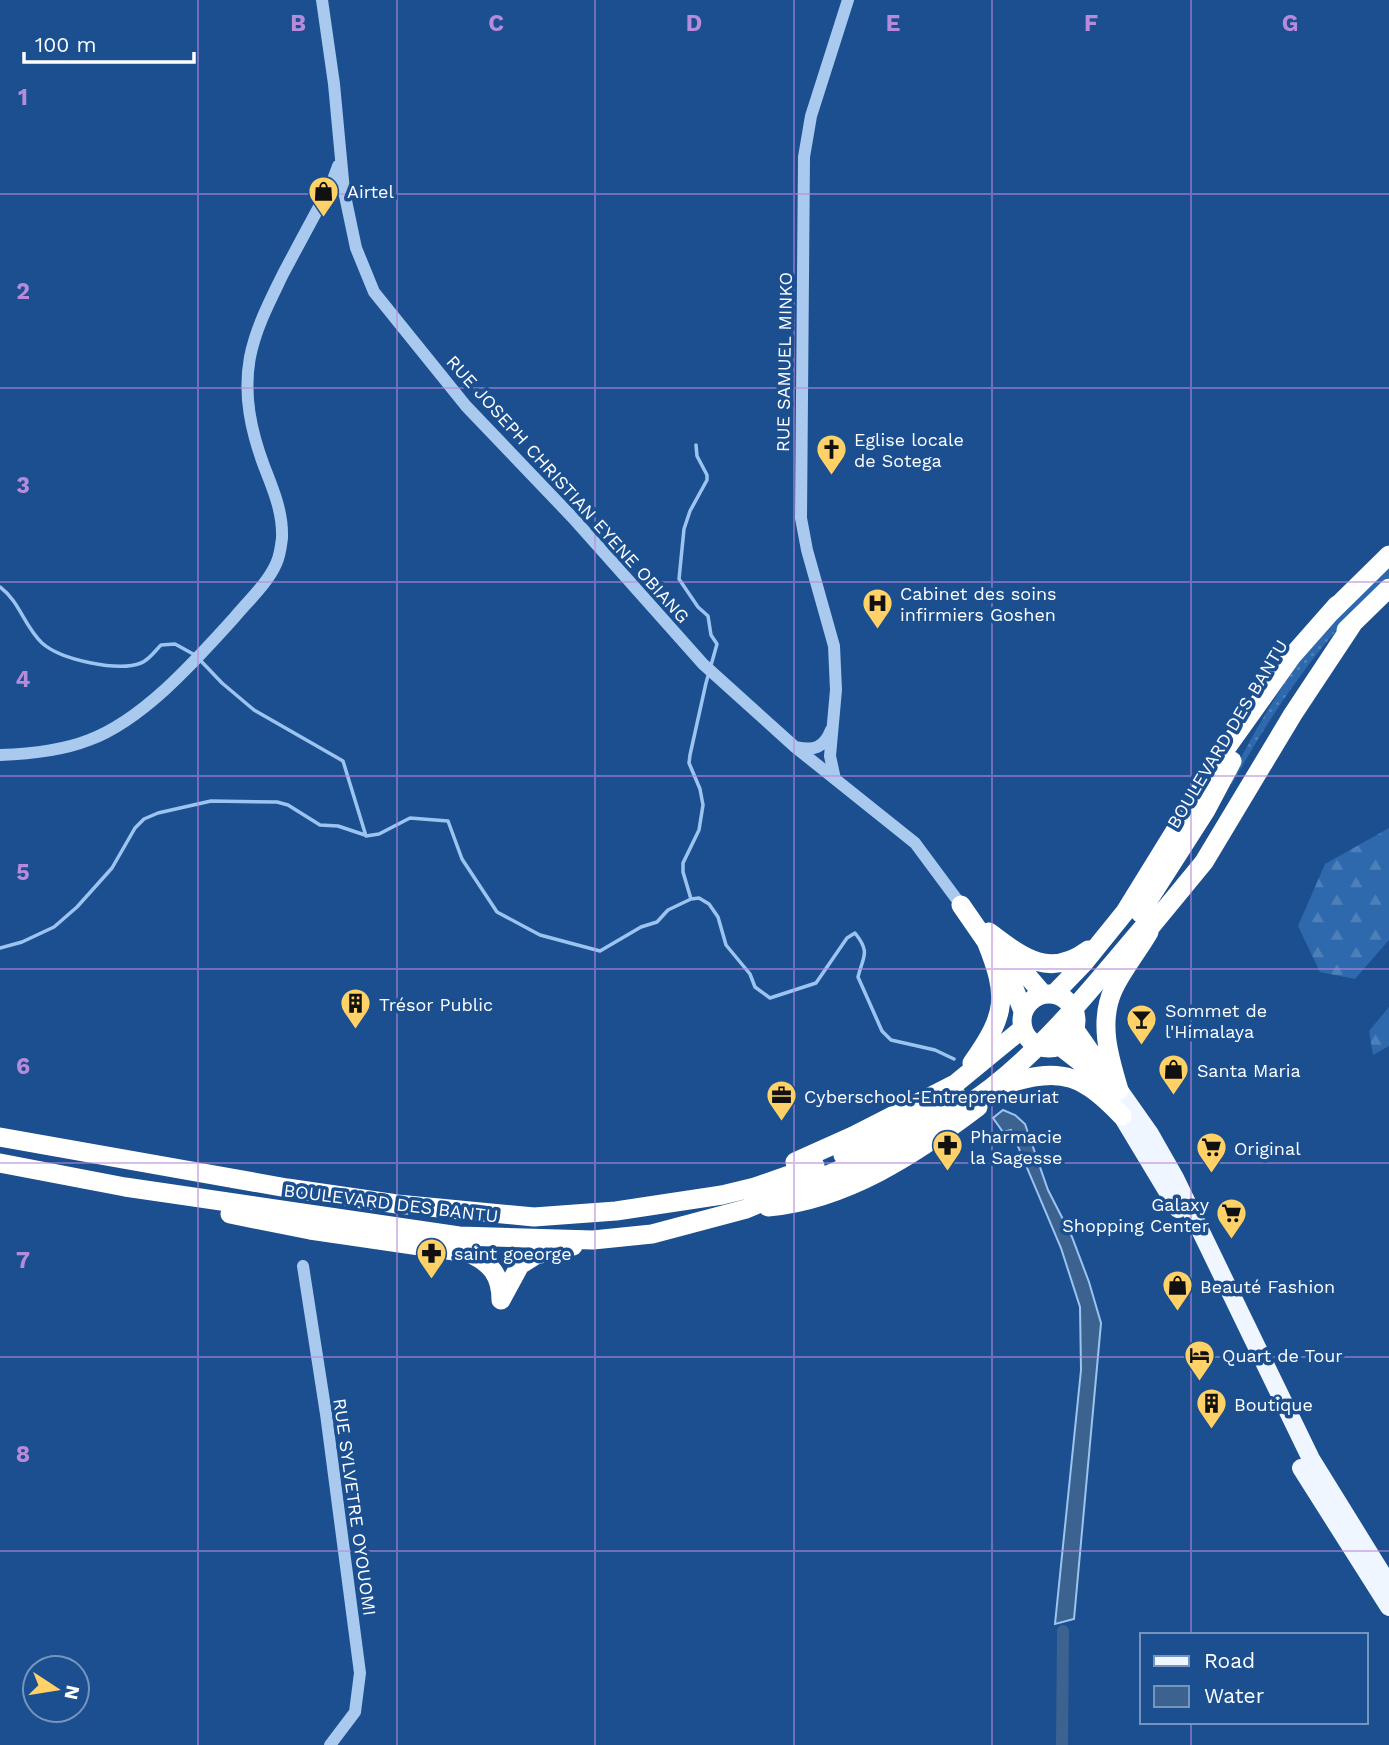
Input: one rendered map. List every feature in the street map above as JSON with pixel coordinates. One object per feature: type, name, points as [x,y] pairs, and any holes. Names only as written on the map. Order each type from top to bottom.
[{"type":"highway","name":"BOULEVARD DES BANTU","points":[[1147,920],[1272,694],[1337,605],[1389,555]]},
{"type":"highway","name":"BOULEVARD DES BANTU","points":[[1147,920],[1171,892],[1297,694],[1354,622],[1389,588]]},
{"type":"highway","points":[[695,1199],[832,1146],[958,1082],[1023,1020],[1029,1002],[1049,994],[1108,934],[1139,890],[1225,750],[1292,656],[1337,605]]},
{"type":"highway","points":[[961,905],[988,936],[1049,994],[1066,1000],[1072,1006],[1075,1023],[1119,1090]]},
{"type":"highway","points":[[746,1209],[812,1200],[851,1185],[932,1141],[1054,1047],[1070,1038],[1075,1023],[1147,920]]},
{"type":"highway","points":[[1119,1090],[1107,1038],[1108,1003],[1147,920]]},
{"type":"highway","points":[[889,1142],[952,1115],[1006,1075],[1055,1028],[1147,920]]},
{"type":"highway","points":[[988,936],[1023,956],[1047,964],[1069,961],[1108,934]]},
{"type":"highway","points":[[988,936],[1008,973],[1031,1042],[1054,1047],[1083,1065],[1122,1116]]},
{"type":"highway","points":[[958,1082],[991,1034],[1000,1009],[1002,986],[988,936]]},
{"type":"highway","points":[[1010,1083],[1044,1074],[1066,1077],[1092,1088],[1122,1116]]},
{"type":"highway","name":"BOULEVARD DES BANTU","points":[[0,1137],[298,1189],[501,1216],[563,1216],[741,1191],[889,1142]]},
{"type":"highway","name":"BOULEVARD DES BANTU","points":[[0,1163],[208,1199],[459,1236],[593,1240],[652,1234],[746,1209],[889,1142]]},
{"type":"highway","points":[[0,1170],[24,1173],[47,1171]]},
{"type":"highway","points":[[208,1199],[228,1214],[265,1222],[468,1253],[485,1261],[492,1268],[499,1282],[501,1300],[514,1272],[528,1259],[593,1240]]},
{"type":"main road","points":[[1119,1090],[1175,1178],[1311,1459],[1389,1585]]},
{"type":"main road","points":[[1122,1116],[1144,1149],[1187,1226],[1300,1466],[1389,1606]]},
{"type":"street","name":"RUE JOSEPH CHRISTIAN EYENE OBIANG","points":[[322,0],[334,84],[339,158],[348,214],[356,248],[374,292],[466,406],[573,518],[703,664],[795,747],[915,843],[961,905]]},
{"type":"street","name":"RUE SAMUEL MINKO","points":[[835,779],[830,756],[836,690],[834,646],[807,550],[801,518],[804,315],[802,209],[808,128],[848,0]]},
{"type":"street","points":[[0,755],[53,750],[90,740],[150,702],[192,664],[268,577],[280,551],[279,509],[248,412],[249,367],[263,314],[331,185],[339,158]]},
{"type":"street","points":[[318,206],[323,201],[335,199],[348,214]]},
{"type":"street","points":[[795,747],[816,749],[824,744],[833,727]]},
{"type":"street","name":"RUE SYLVETRE OYOUOMI","points":[[303,1266],[360,1674],[355,1712],[330,1745]]},
{"type":"green space","points":[[1389,566],[1389,577],[1343,623],[1283,700],[1232,784],[1229,781],[1250,741],[1297,665],[1331,622]]},
{"type":"green space","points":[[1389,828],[1389,940],[1355,979],[1320,972],[1298,926],[1325,864]]},
{"type":"green space","points":[[1389,1007],[1389,1046],[1373,1055],[1369,1031]]},
{"type":"water","points":[[1003,1110],[1015,1115],[1025,1124],[1048,1190],[1072,1237],[1101,1323],[1074,1619],[1055,1624],[1081,1370],[1080,1307],[1061,1248],[1011,1130],[1003,1132],[993,1118]]},
{"type":"waterway","points":[[691,899],[683,863],[699,830],[703,805],[700,789],[689,763],[717,644],[711,635],[708,616],[698,607],[679,579],[684,529],[690,511],[707,480],[697,456],[696,445]]},
{"type":"waterway","points":[[0,587],[42,643],[62,655],[90,663],[119,666],[144,662],[161,645],[175,644],[195,655]]},
{"type":"waterway","points":[[200,660],[254,710],[343,761],[366,836],[379,834],[410,818],[448,821],[462,859],[497,912],[540,935],[600,951],[641,927],[657,922],[668,910],[699,898],[709,904],[718,917],[726,945],[750,974],[755,987],[770,998],[816,983],[847,938],[855,933],[864,950],[858,977],[882,1031],[891,1040],[935,1050],[954,1059]]},
{"type":"waterway","points":[[0,948],[22,942],[54,927],[77,907],[112,868],[135,828],[144,819],[158,813],[211,801],[277,802],[288,805],[320,825],[338,826],[365,835]]},
{"type":"waterway","points":[[1062,1745],[1063,1631]]},
{"type":"place","name":"Airtel","points":[[324,218]]},
{"type":"place","name":"Eglise locale de Sotega","points":[[831,476]]},
{"type":"place","name":"Cabinet des soins infirmiers Goshen","points":[[877,630]]},
{"type":"place","name":"Trésor Public","points":[[356,1031]]},
{"type":"place","name":"Sommet de l'Himalaya","points":[[1142,1047]]},
{"type":"place","name":"Santa Maria","points":[[1174,1097]]},
{"type":"place","name":"Cyberschool-Entrepreneuriat","points":[[781,1123]]},
{"type":"place","name":"Pharmacie la Sagesse","points":[[947,1173]]},
{"type":"place","name":"Original","points":[[1211,1175]]},
{"type":"place","name":"Galaxy Shopping Center","points":[[1232,1241]]},
{"type":"place","name":"saint goeorge","points":[[431,1280]]},
{"type":"place","name":"Beauté Fashion","points":[[1177,1313]]},
{"type":"place","name":"Quart de Tour","points":[[1199,1382]]},
{"type":"place","name":"Boutique","points":[[1211,1431]]}]
